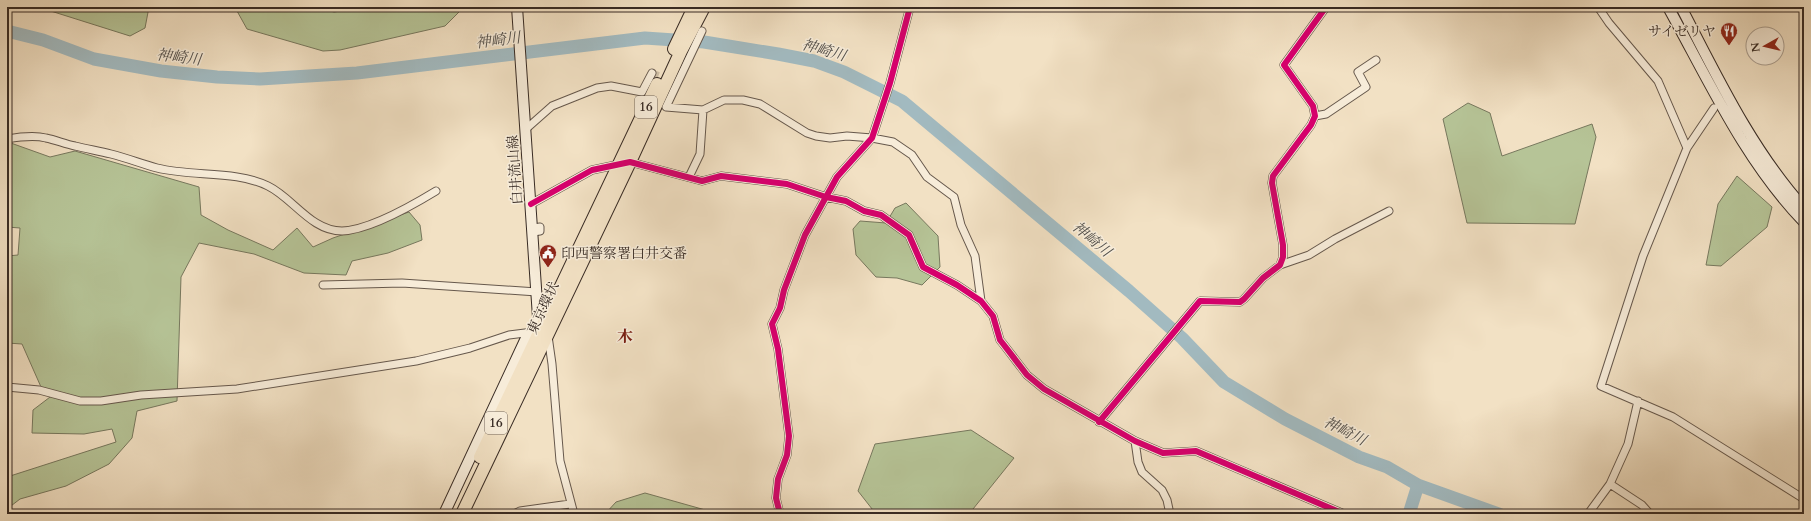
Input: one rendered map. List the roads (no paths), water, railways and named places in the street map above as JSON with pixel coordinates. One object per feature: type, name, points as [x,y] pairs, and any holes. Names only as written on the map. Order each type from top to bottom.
[{"type":"highway","name":"東京環状","points":[[693,29],[694,7]]},
{"type":"highway","name":"東京環状","points":[[462,514],[543,334],[624,163],[704,7]]},
{"type":"highway","name":"東京環状","points":[[452,514],[543,334]]},
{"type":"main road","name":"白井流山線","points":[[517,7],[537,292],[543,334]]},
{"type":"main road","points":[[1668,7],[1756,164],[1804,222]]},
{"type":"main road","points":[[1681,7],[1748,131],[1780,179],[1804,208]]},
{"type":"main road","points":[[444,514],[526,338],[543,334]]},
{"type":"street","points":[[780,514],[776,498],[778,479],[787,455],[789,436],[778,349],[772,324],[780,308],[784,290],[805,236],[836,177],[872,138],[890,83],[910,7]]},
{"type":"street","points":[[1280,265],[1284,251],[1272,183],[1273,176],[1311,125],[1315,116],[1313,106],[1284,65],[1326,7]]},
{"type":"street","points":[[1598,7],[1658,81],[1687,148]]},
{"type":"street","points":[[693,29],[682,51],[666,108],[703,110],[724,100],[743,100],[760,104],[807,133],[816,136],[830,138],[847,136],[872,138],[893,142],[912,155],[927,177],[954,197],[961,225],[975,256],[981,301]]},
{"type":"street","points":[[1315,116],[1326,114],[1366,87],[1358,72],[1376,60]]},
{"type":"street","points":[[526,129],[552,106],[597,88],[611,86],[642,92],[652,73]]},
{"type":"street","points":[[1714,108],[1687,148],[1643,256],[1601,386],[1673,417],[1804,499]]},
{"type":"street","points":[[689,177],[700,154],[703,110]]},
{"type":"street","points":[[7,140],[34,136],[46,138],[112,154],[157,168],[238,178],[258,182],[281,194],[306,216],[321,225],[342,231],[359,228],[385,218],[436,191]]},
{"type":"street","points":[[531,204],[592,170],[624,163],[702,181],[721,176],[787,184],[846,202],[864,211],[881,215],[909,235],[923,267],[957,285],[981,301],[993,316],[1000,340],[1027,375],[1044,388],[1099,422],[1135,441],[1163,453],[1196,451],[1344,514]]},
{"type":"street","points":[[1099,422],[1200,301],[1235,302],[1244,299],[1263,278],[1280,265],[1309,255],[1335,239],[1389,211]]},
{"type":"street","points":[[323,285],[402,283],[537,292]]},
{"type":"street","points":[[7,387],[39,390],[80,401],[101,401],[141,395],[237,389],[416,361],[470,348],[509,335],[543,334],[552,364],[560,461],[570,504],[574,514]]},
{"type":"street","points":[[1588,514],[1610,484],[1628,444],[1638,401]]},
{"type":"street","points":[[1135,441],[1138,462],[1142,472],[1162,490],[1167,500],[1170,514]]},
{"type":"street","points":[[1610,484],[1642,505],[1650,514]]},
{"type":"street","points":[[514,514],[520,511],[570,504]]},
{"type":"waterway","name":"神崎川","points":[[7,31],[43,40],[94,59],[161,71],[217,77],[260,79],[357,73],[645,38],[704,42],[814,61],[844,72],[902,101],[1129,291],[1182,338],[1224,382],[1285,419],[1359,457],[1387,467],[1418,485],[1499,514]]},
{"type":"waterway","points":[[1409,514],[1418,485]]},
{"type":"tunnel","points":[[652,73],[671,80]]},
{"type":"place","name":"サイゼリヤ","points":[[1729,46]]},
{"type":"place","name":"印西警察署白井交番","points":[[548,268]]},
{"type":"district","name":"木","points":[[625,337]]}]
